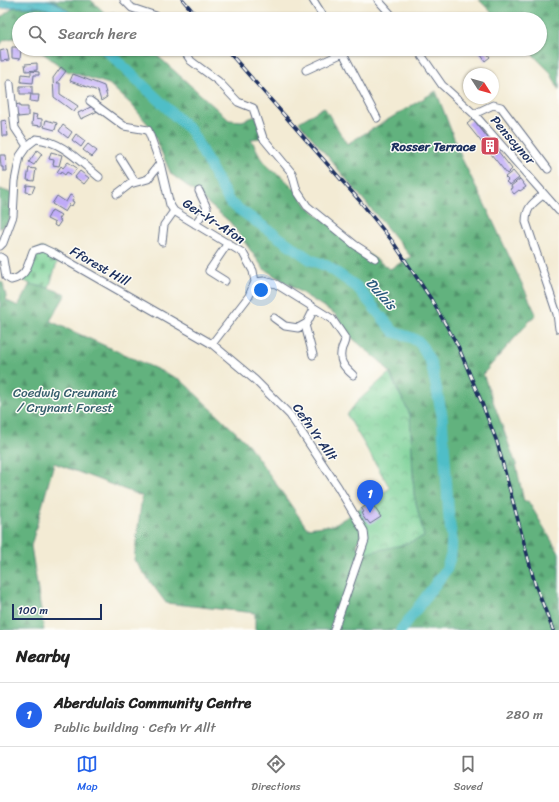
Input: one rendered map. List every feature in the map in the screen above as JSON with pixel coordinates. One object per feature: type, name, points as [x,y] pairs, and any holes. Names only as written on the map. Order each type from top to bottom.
[{"type":"street","points":[[124,0],[132,8],[144,12]]},
{"type":"street","points":[[313,0],[321,12]]},
{"type":"street","points":[[378,0],[389,12]]},
{"type":"street","points":[[188,56],[191,61],[218,81],[238,102],[253,108],[263,138],[292,173],[297,191],[307,206],[344,236],[375,258]]},
{"type":"street","points":[[306,70],[333,56]]},
{"type":"street","points":[[345,56],[377,118]]},
{"type":"street","name":"Penscynor","points":[[422,56],[442,85],[474,114],[559,211]]},
{"type":"street","points":[[10,84],[15,128],[27,146]]},
{"type":"street","name":"Ger-Yr-Afon","points":[[90,101],[124,126],[148,130],[160,163],[170,205],[174,211],[243,253],[253,271],[255,282]]},
{"type":"street","points":[[474,114],[493,105],[501,107],[548,169]]},
{"type":"street","points":[[0,246],[3,243],[13,216],[15,181],[20,156],[27,146],[36,139],[53,142],[66,149],[99,177]]},
{"type":"street","points":[[120,158],[135,182]]},
{"type":"street","points":[[117,194],[130,184],[148,178],[160,163]]},
{"type":"street","points":[[195,224],[207,208],[199,191]]},
{"type":"street","points":[[544,194],[528,208],[526,222],[557,314],[559,330]]},
{"type":"street","points":[[162,242],[164,225],[174,211]]},
{"type":"street","points":[[224,281],[209,271],[228,243]]},
{"type":"street","name":"Fforest Hill","points":[[0,257],[3,259],[6,277],[11,280],[24,274],[33,251],[42,248],[212,344]]},
{"type":"street","points":[[212,344],[249,296],[255,282],[264,281],[276,284],[332,319],[344,336],[345,342],[341,353],[341,362],[343,366],[353,375]]},
{"type":"street","points":[[274,318],[285,326],[298,328],[305,325],[314,309]]},
{"type":"street","points":[[305,325],[313,355]]},
{"type":"street","name":"Cefn Yr Allt","points":[[212,344],[256,380],[290,415],[338,487],[364,531],[365,540],[334,630]]},
{"type":"green space","points":[[47,0],[91,0],[104,12],[70,12],[56,2]]},
{"type":"green space","points":[[479,0],[559,0],[559,90],[550,72],[534,56],[547,56],[547,12],[491,12]]},
{"type":"green space","points":[[14,7],[39,7],[52,12],[12,12],[12,38],[4,40],[0,45],[0,18]]},
{"type":"green space","name":"Coedwig Creunant / Crynant Forest","points":[[47,56],[158,56],[229,120],[242,121],[256,116],[263,138],[251,139],[260,156],[270,169],[281,176],[297,191],[307,206],[355,245],[390,269],[411,257],[299,122],[324,107],[347,144],[436,91],[462,159],[536,314],[483,374],[516,464],[524,502],[528,501],[559,553],[559,630],[255,630],[255,613],[166,603],[134,560],[142,496],[54,463],[31,546],[44,630],[0,630],[0,281],[3,283],[7,301],[18,306],[30,284],[49,288],[66,294],[50,321],[181,380],[248,444],[307,528],[333,525],[352,514],[362,531],[357,546],[364,551],[424,537],[414,495],[410,415],[390,373],[382,363],[352,338],[335,314],[264,269],[230,222],[171,174],[151,128],[132,105],[109,84],[67,71]]},
{"type":"green space","points":[[0,189],[14,194],[8,227],[4,225],[0,229]]},
{"type":"green space","points":[[42,248],[59,256],[49,288],[30,284],[23,280],[33,251]]},
{"type":"green space","points":[[389,373],[410,415],[414,495],[424,537],[401,545],[367,553],[364,551],[367,542],[355,512],[390,488],[347,415],[357,402]]},
{"type":"water","points":[[0,0],[47,0],[56,2],[70,12],[52,12],[39,7],[14,7],[0,9]]},
{"type":"building","points":[[7,49],[9,60],[1,61],[0,51]]},
{"type":"building","points":[[12,56],[20,56],[20,59],[12,58]]},
{"type":"building","points":[[482,56],[489,56],[490,57],[485,61]]},
{"type":"building","points":[[37,63],[37,70],[26,71],[25,64]]},
{"type":"building","points":[[61,67],[66,71],[57,83],[60,83],[60,94],[78,106],[74,112],[54,97],[53,78]]},
{"type":"building","points":[[31,71],[39,72],[39,75],[34,75],[33,83],[21,82],[22,74],[31,75]]},
{"type":"building","points":[[73,74],[104,86],[107,97],[101,101],[98,91],[70,81]]},
{"type":"building","points":[[20,86],[32,86],[32,95],[39,95],[38,102],[30,101],[31,94],[20,94]]},
{"type":"building","points":[[20,104],[20,107],[28,107],[28,116],[18,117],[18,115],[15,115],[15,105]]},
{"type":"building","points":[[95,105],[98,111],[81,119],[78,113]]},
{"type":"building","points":[[33,114],[37,115],[36,118],[42,119],[42,126],[32,125]]},
{"type":"building","name":"Rosser Terrace","points":[[473,119],[512,169],[507,174],[467,124]]},
{"type":"building","points":[[6,120],[8,136],[2,136],[1,121]]},
{"type":"building","points":[[46,120],[57,123],[55,130],[44,127]]},
{"type":"building","points":[[63,125],[72,132],[68,138],[59,131]]},
{"type":"building","points":[[76,134],[85,141],[81,147],[72,140]]},
{"type":"building","points":[[88,144],[97,151],[92,157],[83,150]]},
{"type":"building","points":[[37,150],[42,154],[34,165],[29,162]]},
{"type":"building","points":[[51,152],[62,155],[59,166],[53,165],[54,160],[49,159]]},
{"type":"building","points":[[0,155],[6,155],[7,171],[3,171],[3,167],[1,167]]},
{"type":"building","points":[[68,162],[77,168],[72,175],[67,172],[65,175],[61,172],[60,174],[57,172],[61,166],[63,168]]},
{"type":"building","points":[[29,168],[36,169],[34,181],[27,180]]},
{"type":"building","points":[[80,171],[89,178],[84,184],[75,177]]},
{"type":"building","points":[[513,171],[519,178],[510,185],[506,182],[508,180],[505,177]]},
{"type":"building","points":[[520,179],[526,187],[514,194],[510,189],[512,188],[511,186]]},
{"type":"building","points":[[27,185],[35,186],[32,193],[26,192]]},
{"type":"building","points":[[70,195],[74,197],[72,201],[74,202],[72,206],[70,204],[65,212],[52,204],[57,196],[66,202]]},
{"type":"building","points":[[52,210],[61,215],[58,219],[61,221],[57,227],[54,225],[55,223],[47,219]]},
{"type":"building","points":[[371,502],[381,517],[370,524],[361,513],[363,512],[361,509]]},
{"type":"waterway","name":"Dulais","points":[[112,56],[191,131],[230,203],[311,260],[327,266],[357,287],[394,332],[412,338],[420,343],[431,363],[442,415],[449,519],[452,538],[451,555],[446,570],[401,630]]},
{"type":"railway","points":[[183,0],[193,12]]},
{"type":"railway","points":[[232,56],[359,200],[393,242],[431,299],[458,346],[497,442],[535,584],[553,630]]},
{"type":"place","name":"Rosser Terrace","points":[[490,146]]},
{"type":"place","name":"Aberdulais Community Centre","points":[[370,513]]}]
